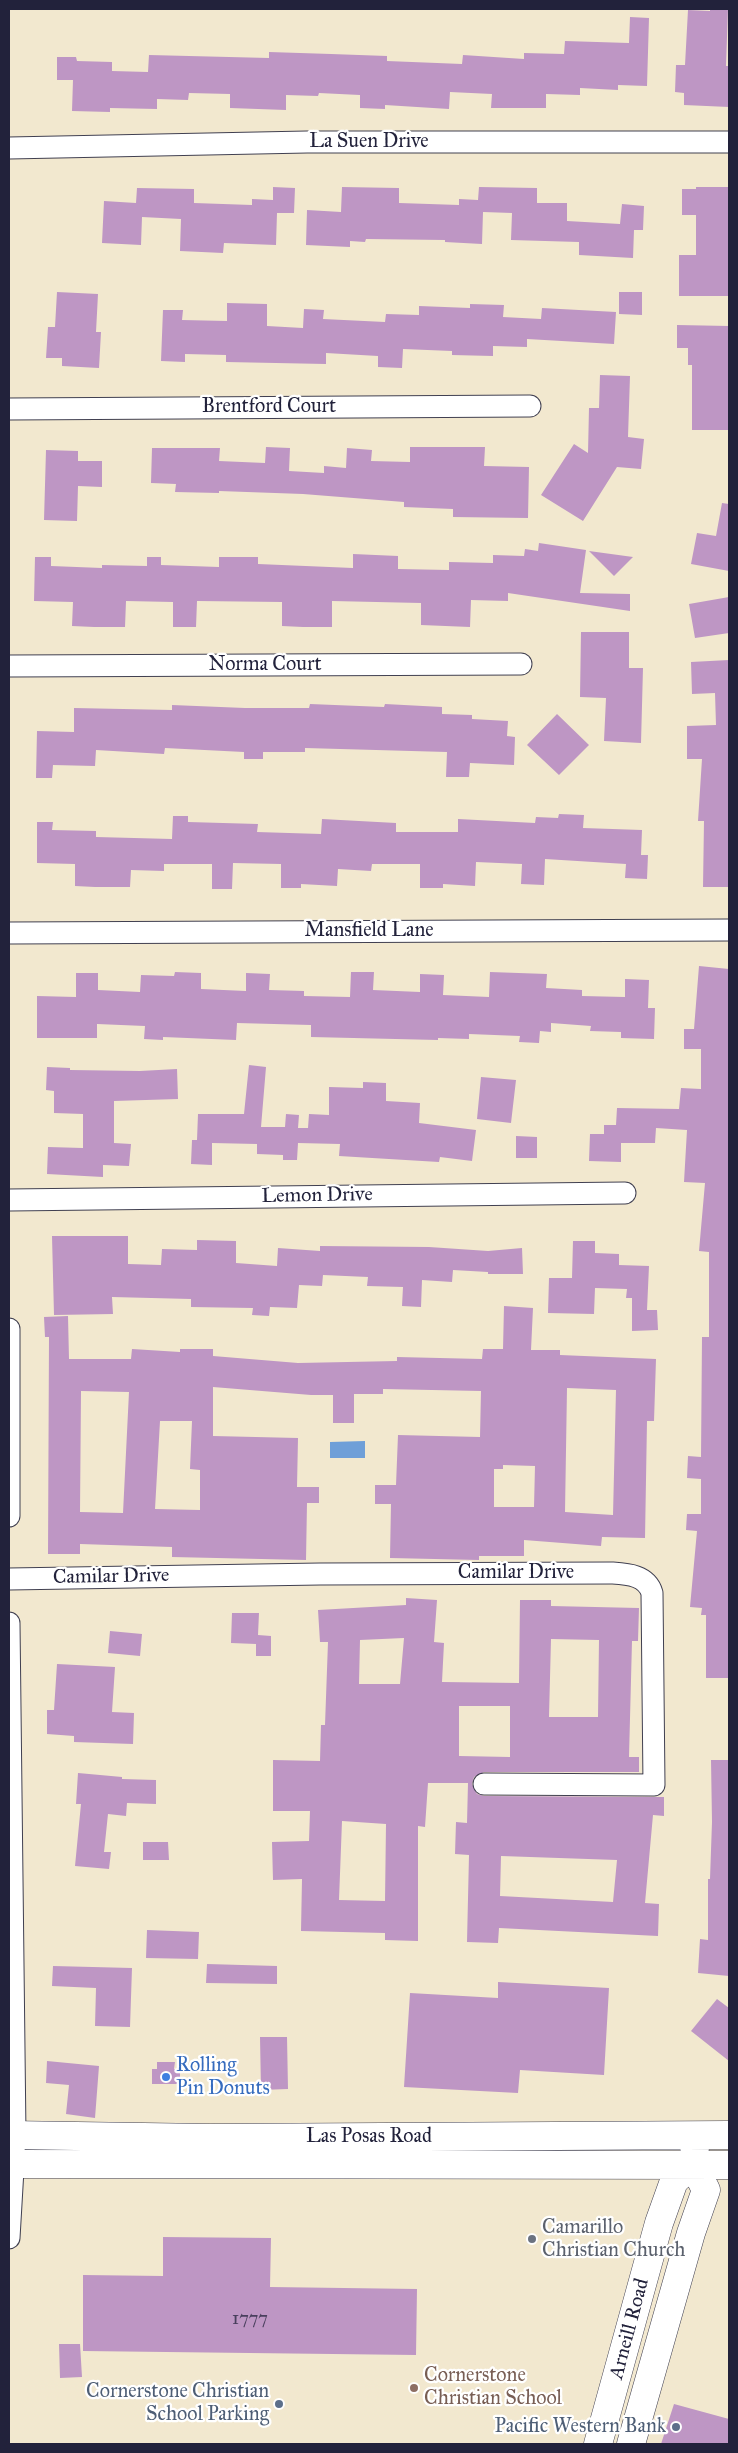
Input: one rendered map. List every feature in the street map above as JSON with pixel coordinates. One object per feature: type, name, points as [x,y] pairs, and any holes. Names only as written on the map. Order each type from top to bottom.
[{"type":"main road","points":[[693,2164],[696,2134]]},
{"type":"main road","name":"Las Posas Road","points":[[12,2135],[210,2138],[729,2135]]},
{"type":"main road","name":"Las Posas Road","points":[[11,2164],[729,2165]]},
{"type":"main road","name":"Arneill Road","points":[[598,2444],[660,2223],[674,2181],[693,2164],[706,2190],[691,2233],[631,2444]]},
{"type":"street","name":"La Suen Drive","points":[[9,148],[307,142],[729,142]]},
{"type":"street","name":"Brentford Court","points":[[9,409],[530,406]]},
{"type":"street","name":"Norma Court","points":[[9,666],[521,664]]},
{"type":"street","name":"Mansfield Lane","points":[[9,933],[729,930]]},
{"type":"street","name":"Lemon Drive","points":[[9,1200],[625,1193]]},
{"type":"street","points":[[9,1330],[9,1516]]},
{"type":"street","name":"Camilar Drive","points":[[9,1579],[612,1572],[633,1574],[645,1581],[652,1593],[654,1785],[484,1784]]},
{"type":"street","points":[[9,1623],[12,2135],[9,2238]]},
{"type":"water","points":[[365,1441],[365,1458],[330,1458],[330,1442]]},
{"type":"building","points":[[710,9],[728,9],[726,66],[729,66],[729,107],[684,105],[684,93],[675,92],[676,65],[685,65],[688,10],[710,11]]},
{"type":"building","points":[[630,17],[649,18],[647,86],[618,85],[618,90],[580,88],[580,95],[546,94],[546,108],[491,108],[492,94],[450,92],[449,109],[385,105],[385,109],[360,108],[360,95],[319,93],[318,96],[286,95],[286,110],[230,108],[230,94],[189,93],[188,100],[157,99],[157,109],[110,108],[110,112],[72,111],[73,80],[57,80],[57,57],[76,57],[77,61],[112,62],[112,71],[148,72],[149,55],[269,58],[269,52],[387,56],[387,61],[462,64],[463,55],[524,59],[524,53],[564,54],[565,41],[629,43]]},
{"type":"building","points":[[273,187],[295,188],[294,213],[277,213],[276,245],[224,243],[223,253],[180,251],[181,219],[142,217],[141,245],[102,243],[104,201],[136,203],[137,188],[194,189],[194,203],[252,205],[252,199],[273,200]]},
{"type":"building","points":[[342,187],[399,188],[399,203],[459,205],[459,199],[478,200],[479,187],[537,188],[537,203],[567,203],[567,221],[620,224],[622,204],[644,206],[643,230],[634,230],[633,258],[579,255],[579,242],[511,240],[512,213],[483,212],[482,244],[445,242],[445,240],[366,239],[365,242],[350,241],[350,247],[306,245],[307,210],[341,212]]},
{"type":"building","points":[[696,187],[729,187],[729,296],[679,296],[679,255],[696,255],[696,215],[682,215],[682,189],[696,189]]},
{"type":"building","points":[[57,292],[98,294],[96,332],[101,332],[99,368],[62,366],[62,358],[46,358],[48,327],[55,327]]},
{"type":"building","points":[[619,292],[642,292],[642,315],[619,314]]},
{"type":"building","points":[[227,303],[267,304],[267,326],[303,328],[304,309],[324,310],[323,319],[385,322],[386,314],[419,315],[419,306],[470,308],[470,304],[504,305],[503,317],[541,319],[542,308],[616,312],[614,344],[527,339],[527,347],[493,346],[493,356],[452,355],[452,351],[403,349],[402,368],[378,367],[378,356],[326,353],[326,364],[226,362],[226,355],[185,354],[185,362],[161,361],[163,310],[183,310],[182,320],[227,321]]},
{"type":"building","points":[[677,325],[729,326],[729,430],[692,430],[692,365],[688,365],[688,348],[677,348]]},
{"type":"building","points":[[600,375],[630,376],[628,437],[644,439],[641,469],[617,467],[583,521],[541,495],[574,444],[588,453],[589,408],[599,408]]},
{"type":"building","points":[[266,447],[290,448],[289,471],[324,473],[324,466],[346,468],[347,448],[372,450],[371,461],[410,462],[410,447],[485,447],[484,466],[529,467],[528,518],[453,517],[453,509],[404,507],[404,502],[303,494],[219,491],[219,493],[175,492],[176,484],[151,483],[152,448],[220,448],[219,461],[265,463]]},
{"type":"building","points":[[46,450],[78,451],[78,461],[102,461],[102,487],[78,486],[77,521],[44,520]]},
{"type":"building","points":[[722,503],[729,504],[729,571],[691,564],[697,533],[716,536]]},
{"type":"building","points":[[539,543],[586,550],[580,593],[630,594],[630,611],[508,593],[508,601],[471,600],[470,627],[421,625],[421,603],[332,601],[332,627],[303,627],[282,626],[282,602],[197,601],[196,627],[173,627],[173,602],[126,601],[125,627],[94,627],[72,626],[73,602],[34,601],[35,557],[51,557],[51,566],[102,568],[102,565],[147,566],[147,557],[161,557],[161,565],[219,567],[219,557],[258,557],[258,564],[353,568],[353,554],[398,556],[398,569],[449,570],[449,562],[493,563],[493,555],[524,556],[525,549],[538,551]]},
{"type":"building","points":[[589,551],[633,557],[614,576]]},
{"type":"building","points":[[729,597],[729,633],[695,638],[689,604]]},
{"type":"building","points":[[581,632],[629,632],[629,668],[643,668],[641,743],[604,741],[606,698],[580,697]]},
{"type":"building","points":[[729,660],[729,887],[703,887],[704,821],[698,821],[702,759],[687,759],[687,726],[716,725],[715,693],[692,694],[691,662]]},
{"type":"building","points":[[310,704],[384,707],[385,704],[442,707],[442,714],[472,715],[472,719],[508,721],[507,736],[515,737],[514,765],[470,763],[469,777],[446,777],[447,752],[305,748],[305,752],[263,752],[263,759],[244,759],[244,752],[165,748],[164,754],[96,750],[95,766],[53,765],[52,778],[36,778],[37,731],[74,732],[74,708],[172,710],[172,705],[309,708]]},
{"type":"building","points":[[557,714],[589,745],[559,775],[527,745]]},
{"type":"building","points":[[559,814],[584,815],[583,828],[642,830],[641,855],[648,855],[647,879],[625,878],[626,864],[545,859],[544,885],[521,884],[522,864],[476,862],[475,886],[443,884],[443,888],[420,888],[420,864],[372,864],[371,871],[338,869],[337,886],[301,884],[301,888],[281,888],[281,864],[233,863],[232,889],[212,889],[212,864],[164,864],[164,871],[131,870],[130,887],[95,887],[75,886],[75,864],[37,863],[37,822],[53,822],[52,830],[96,831],[96,837],[172,839],[173,816],[188,816],[188,822],[258,824],[257,832],[321,834],[322,819],[396,823],[396,832],[458,832],[458,819],[535,823],[536,817],[558,818]]},
{"type":"building","points":[[699,966],[729,969],[729,1678],[706,1678],[706,1615],[701,1615],[702,1608],[690,1607],[697,1531],[686,1530],[687,1514],[701,1514],[701,1479],[687,1478],[688,1456],[701,1457],[702,1337],[709,1337],[709,1252],[699,1251],[705,1183],[684,1182],[687,1130],[656,1128],[655,1143],[621,1143],[621,1162],[589,1161],[590,1134],[604,1134],[604,1125],[616,1125],[617,1108],[679,1109],[681,1088],[701,1089],[701,1049],[684,1049],[684,1029],[694,1029]]},
{"type":"building","points":[[175,972],[201,973],[201,989],[246,991],[246,973],[270,974],[269,990],[304,991],[304,996],[350,997],[351,972],[374,972],[373,990],[420,992],[420,974],[444,975],[443,995],[489,997],[490,972],[547,974],[546,988],[582,990],[582,996],[625,997],[625,979],[649,980],[648,1008],[655,1008],[654,1039],[621,1038],[621,1032],[590,1031],[591,1026],[551,1023],[551,1032],[540,1031],[539,1043],[519,1042],[520,1036],[469,1034],[469,1039],[438,1038],[438,1040],[311,1037],[311,1025],[237,1023],[236,1040],[163,1037],[163,1040],[144,1039],[145,1026],[97,1024],[97,1038],[37,1038],[37,996],[76,997],[76,973],[98,973],[98,990],[140,992],[141,975],[174,976]]},
{"type":"building","points":[[249,1065],[266,1067],[261,1127],[285,1127],[286,1114],[299,1115],[298,1128],[308,1128],[309,1114],[329,1115],[329,1087],[363,1088],[363,1082],[386,1083],[386,1101],[420,1103],[419,1123],[476,1130],[472,1161],[440,1157],[439,1162],[339,1156],[340,1144],[298,1143],[297,1160],[283,1160],[283,1155],[257,1154],[257,1144],[212,1143],[212,1165],[191,1164],[192,1140],[197,1140],[198,1114],[244,1114]]},
{"type":"building","points":[[47,1067],[70,1068],[70,1070],[140,1071],[177,1069],[178,1099],[114,1101],[114,1143],[131,1144],[129,1166],[103,1165],[103,1177],[47,1174],[48,1147],[83,1148],[83,1114],[54,1113],[54,1091],[46,1090]]},
{"type":"building","points":[[481,1077],[516,1080],[511,1123],[477,1119]]},
{"type":"building","points":[[516,1136],[537,1137],[537,1158],[516,1158]]},
{"type":"building","points":[[52,1236],[128,1236],[128,1264],[161,1265],[162,1249],[197,1250],[197,1240],[236,1241],[236,1263],[277,1266],[278,1248],[320,1251],[320,1246],[429,1247],[488,1251],[522,1248],[523,1274],[488,1274],[488,1272],[453,1270],[452,1282],[422,1280],[421,1307],[402,1306],[403,1287],[367,1286],[368,1277],[323,1275],[322,1286],[299,1285],[297,1308],[270,1307],[269,1316],[252,1315],[253,1308],[191,1307],[191,1299],[112,1297],[113,1314],[54,1315]]},
{"type":"building","points":[[573,1241],[595,1241],[595,1253],[619,1254],[619,1265],[649,1266],[647,1310],[657,1310],[658,1330],[632,1331],[632,1298],[626,1298],[627,1289],[595,1288],[594,1314],[548,1313],[549,1278],[572,1278]]},
{"type":"building","points":[[504,1306],[533,1308],[531,1350],[560,1350],[560,1355],[656,1359],[654,1421],[647,1421],[645,1538],[602,1537],[601,1546],[524,1540],[524,1556],[479,1556],[479,1560],[390,1558],[391,1504],[375,1504],[375,1485],[396,1485],[398,1435],[480,1437],[481,1391],[383,1389],[383,1394],[354,1394],[354,1423],[333,1423],[333,1395],[213,1387],[213,1436],[298,1438],[297,1487],[319,1487],[319,1503],[307,1503],[306,1560],[172,1557],[172,1547],[80,1544],[80,1554],[48,1554],[49,1337],[45,1337],[44,1317],[68,1316],[69,1359],[131,1359],[132,1349],[180,1352],[180,1349],[213,1349],[213,1356],[298,1363],[397,1361],[397,1357],[482,1359],[483,1349],[503,1349]],"holes":[[[567,1388],[616,1390],[613,1515],[565,1512]],[[81,1391],[129,1392],[123,1513],[80,1512]],[[160,1421],[192,1421],[190,1469],[200,1470],[200,1510],[155,1509]],[[503,1465],[535,1466],[534,1507],[494,1507],[494,1469],[503,1469]]]},
{"type":"building","points":[[406,1598],[437,1600],[434,1642],[444,1643],[442,1682],[519,1683],[520,1600],[551,1600],[551,1606],[639,1608],[638,1641],[632,1641],[629,1757],[639,1757],[639,1772],[484,1772],[474,1777],[472,1784],[477,1794],[484,1796],[664,1797],[664,1816],[653,1815],[645,1903],[659,1904],[658,1936],[499,1928],[498,1943],[467,1942],[469,1855],[455,1854],[456,1822],[467,1823],[468,1783],[428,1783],[425,1827],[418,1826],[418,1941],[385,1940],[385,1933],[301,1931],[302,1879],[273,1880],[272,1842],[309,1841],[310,1811],[273,1811],[273,1760],[320,1761],[321,1725],[325,1725],[328,1642],[320,1642],[318,1610],[406,1605]],"holes":[[[404,1638],[400,1684],[359,1684],[360,1640]],[[551,1639],[599,1640],[598,1717],[549,1717]],[[459,1706],[510,1706],[510,1757],[459,1756]],[[342,1821],[386,1824],[385,1901],[339,1900]],[[501,1856],[617,1860],[613,1902],[500,1896]]]},
{"type":"building","points":[[232,1613],[259,1613],[258,1635],[271,1636],[271,1656],[256,1656],[256,1644],[231,1643]]},
{"type":"building","points":[[110,1631],[142,1634],[140,1656],[108,1653]]},
{"type":"building","points":[[57,1664],[115,1667],[112,1712],[134,1713],[133,1744],[74,1742],[74,1736],[47,1734],[47,1710],[54,1710]]},
{"type":"building","points":[[711,1760],[729,1760],[729,1976],[698,1973],[700,1939],[708,1940],[708,1879],[710,1879],[712,1822]]},
{"type":"building","points":[[78,1773],[122,1777],[122,1779],[156,1780],[156,1804],[127,1803],[126,1816],[108,1814],[104,1852],[111,1852],[109,1869],[75,1866],[81,1804],[76,1804]]},
{"type":"building","points":[[143,1842],[168,1842],[169,1860],[143,1860]]},
{"type":"building","points":[[147,1930],[199,1932],[198,1959],[146,1958]]},
{"type":"building","points":[[207,1964],[277,1966],[277,1984],[206,1983]]},
{"type":"building","points":[[53,1966],[132,1968],[130,2027],[95,2026],[96,1988],[52,1986]]},
{"type":"building","points":[[498,1982],[609,1988],[604,2075],[520,2070],[518,2093],[404,2087],[410,1993],[498,1998]]},
{"type":"building","points":[[717,1999],[729,2008],[729,2061],[691,2031]]},
{"type":"building","points":[[260,2037],[287,2037],[288,2089],[261,2090]]},
{"type":"building","points":[[47,2061],[99,2066],[95,2118],[66,2114],[69,2085],[46,2083]]},
{"type":"building","name":"Rolling Pin Donuts","points":[[157,2062],[175,2062],[174,2069],[180,2069],[180,2084],[152,2084],[152,2069],[157,2069]]},
{"type":"building","name":"Cornerstone Christian School","points":[[163,2237],[271,2238],[270,2287],[417,2289],[416,2355],[83,2351],[83,2275],[163,2276]]},
{"type":"building","points":[[59,2344],[80,2344],[82,2377],[60,2378]]},
{"type":"building","points":[[674,2404],[729,2419],[729,2444],[661,2444]]},
{"type":"place","name":"Rolling Pin Donuts","points":[[166,2077]]},
{"type":"place","name":"Camarillo Christian Church","points":[[532,2239]]},
{"type":"place","name":"Cornerstone Christian School","points":[[414,2388]]},
{"type":"place","name":"Cornerstone Christian School Parking","points":[[279,2404]]},
{"type":"place","name":"Pacific Western Bank","points":[[676,2427]]}]
